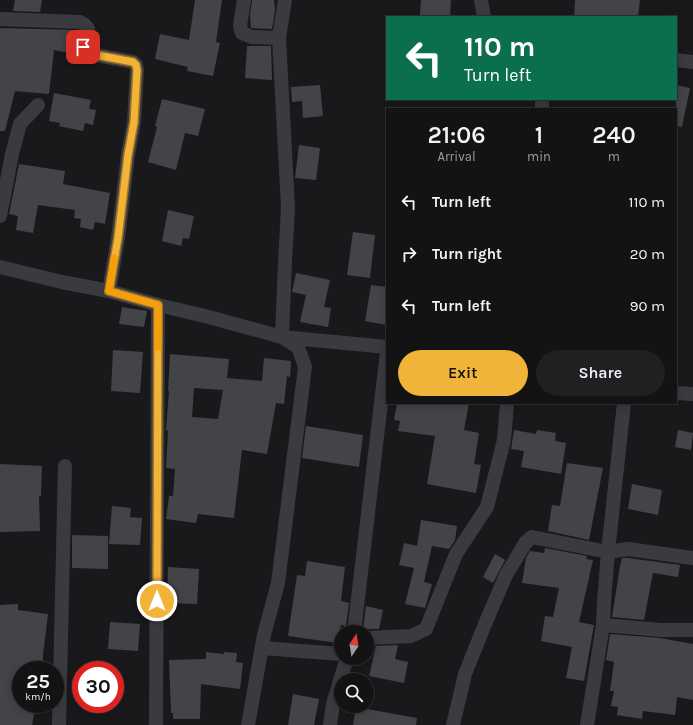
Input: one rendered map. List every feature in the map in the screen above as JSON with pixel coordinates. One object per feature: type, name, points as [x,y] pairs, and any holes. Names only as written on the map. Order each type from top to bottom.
[{"type":"street","points":[[244,0],[240,26],[242,33],[252,37],[279,38]]},
{"type":"street","points":[[282,337],[288,208],[279,38],[285,0]]},
{"type":"street","points":[[481,0],[484,16]]},
{"type":"street","points":[[0,19],[80,22],[86,25],[88,29],[83,47],[86,53],[133,62],[136,65],[134,122],[109,291]]},
{"type":"street","points":[[677,60],[693,62]]},
{"type":"street","points":[[0,216],[12,154],[20,124],[38,105]]},
{"type":"street","points":[[0,267],[62,282],[109,291],[282,337],[386,346]]},
{"type":"street","points":[[156,725],[158,305]]},
{"type":"street","points":[[248,725],[264,635],[278,583],[305,368],[298,347],[282,337]]},
{"type":"street","points":[[355,625],[386,360]]},
{"type":"street","points":[[677,393],[693,394]]},
{"type":"street","points":[[374,638],[411,636],[426,629],[456,554],[487,507],[504,440],[507,404]]},
{"type":"street","points":[[587,725],[603,625],[608,552],[624,404]]},
{"type":"street","points":[[59,725],[65,466]]},
{"type":"street","points":[[453,725],[465,674],[476,645],[506,575],[526,542],[532,537],[608,552],[628,549],[693,558]]},
{"type":"street","points":[[603,625],[661,630],[693,630]]},
{"type":"street","points":[[262,648],[334,653]]},
{"type":"street","points":[[330,725],[333,704],[345,665]]},
{"type":"building","points":[[15,0],[42,0],[40,12],[13,11]]},
{"type":"building","points":[[195,0],[222,0],[216,42],[220,43],[213,76],[187,71],[188,67],[155,59],[160,34],[189,40]]},
{"type":"building","points":[[252,0],[274,0],[275,11],[272,29],[251,28],[250,15]]},
{"type":"building","points":[[421,0],[451,0],[450,16],[420,15]]},
{"type":"building","points":[[575,0],[640,0],[638,16],[574,16]]},
{"type":"building","points":[[0,28],[77,30],[74,54],[54,50],[49,94],[15,91],[5,131],[0,131]]},
{"type":"building","points":[[247,46],[271,46],[272,80],[245,78]]},
{"type":"building","points":[[320,85],[323,116],[303,118],[302,101],[292,102],[291,87]]},
{"type":"building","points":[[677,85],[690,88],[682,127],[677,126]]},
{"type":"building","points":[[54,93],[91,100],[89,109],[96,110],[93,125],[85,123],[83,131],[59,126],[60,123],[49,121]]},
{"type":"building","points":[[162,99],[205,109],[198,136],[185,133],[176,170],[148,162]]},
{"type":"building","points":[[299,145],[320,148],[316,180],[295,178]]},
{"type":"building","points":[[19,164],[65,171],[63,184],[110,193],[105,224],[95,222],[93,230],[80,227],[81,219],[74,218],[75,210],[38,205],[33,233],[16,230],[18,216],[9,214]]},
{"type":"building","points":[[168,210],[194,216],[189,239],[183,238],[181,246],[162,241]]},
{"type":"building","points":[[353,232],[375,235],[370,278],[347,275]]},
{"type":"building","points":[[296,273],[330,280],[324,307],[331,308],[328,327],[300,322],[306,295],[292,292]]},
{"type":"building","points":[[371,285],[386,287],[386,325],[365,321]]},
{"type":"building","points":[[122,307],[147,311],[144,327],[119,324]]},
{"type":"building","points":[[113,350],[143,352],[140,393],[111,391]]},
{"type":"building","points":[[170,354],[229,359],[227,378],[262,381],[264,358],[291,361],[290,377],[287,376],[284,404],[276,403],[267,454],[242,450],[234,518],[198,514],[196,523],[166,519],[169,496],[173,496],[175,469],[166,468]],"holes":[[[194,388],[223,390],[218,419],[192,417]]]},
{"type":"building","points":[[397,404],[469,404],[464,430],[479,433],[474,464],[481,465],[476,493],[427,484],[435,436],[398,431],[400,421],[394,420]]},
{"type":"building","points":[[306,426],[363,435],[359,467],[302,458]]},
{"type":"building","points":[[514,430],[536,434],[537,430],[556,433],[555,441],[566,443],[561,474],[521,467],[524,451],[511,449]]},
{"type":"building","points":[[678,430],[693,433],[691,450],[675,447]]},
{"type":"building","points":[[567,463],[603,468],[589,540],[548,531],[552,505],[560,506]]},
{"type":"building","points":[[0,464],[42,466],[41,496],[39,496],[40,531],[0,532]]},
{"type":"building","points":[[632,484],[662,490],[658,515],[628,509]]},
{"type":"building","points":[[112,506],[131,508],[130,517],[142,518],[140,545],[109,544]]},
{"type":"building","points":[[421,520],[457,526],[455,540],[449,549],[432,546],[424,582],[432,584],[425,608],[405,604],[414,568],[399,565],[404,543],[417,546]]},
{"type":"building","points":[[72,535],[108,536],[108,569],[72,568]]},
{"type":"building","points":[[545,548],[587,556],[586,559],[593,560],[579,622],[594,625],[584,681],[566,678],[572,647],[541,641],[545,616],[553,617],[559,588],[522,583],[526,558],[530,551],[544,553]]},
{"type":"building","points":[[495,554],[505,560],[493,583],[483,577]]},
{"type":"building","points":[[622,558],[680,565],[678,577],[653,573],[644,620],[612,617]]},
{"type":"building","points":[[307,561],[345,567],[341,601],[349,603],[346,625],[334,625],[334,642],[288,636],[297,575],[305,576]]},
{"type":"building","points":[[168,567],[199,569],[197,604],[167,603]]},
{"type":"building","points":[[18,604],[18,610],[48,614],[43,661],[12,661],[12,713],[34,713],[32,725],[0,725],[0,605]]},
{"type":"building","points":[[366,606],[383,610],[379,629],[374,629],[374,625],[364,625]]},
{"type":"building","points":[[110,622],[140,624],[138,651],[108,649]]},
{"type":"building","points":[[610,634],[660,638],[693,644],[693,700],[677,697],[675,715],[643,711],[642,719],[617,715],[618,707],[611,706],[614,691],[610,691],[614,662],[606,660]]},
{"type":"building","points":[[398,645],[395,659],[408,662],[404,683],[374,677],[374,673],[370,673],[372,665],[374,665],[376,646]]},
{"type":"building","points":[[206,652],[224,654],[224,652],[237,653],[236,662],[243,663],[240,689],[201,684],[200,719],[173,719],[173,713],[171,713],[169,660],[206,659]]},
{"type":"building","points":[[293,694],[319,699],[314,725],[288,725]]},
{"type":"building","points":[[374,710],[417,718],[416,725],[353,725],[355,713],[374,713]]},
{"type":"slow traffic","points":[[114,258],[109,291],[158,305],[158,347]]},
{"type":"route","points":[[83,47],[86,53],[133,62],[136,65],[137,70],[134,122],[109,291],[158,305],[157,601]]}]
